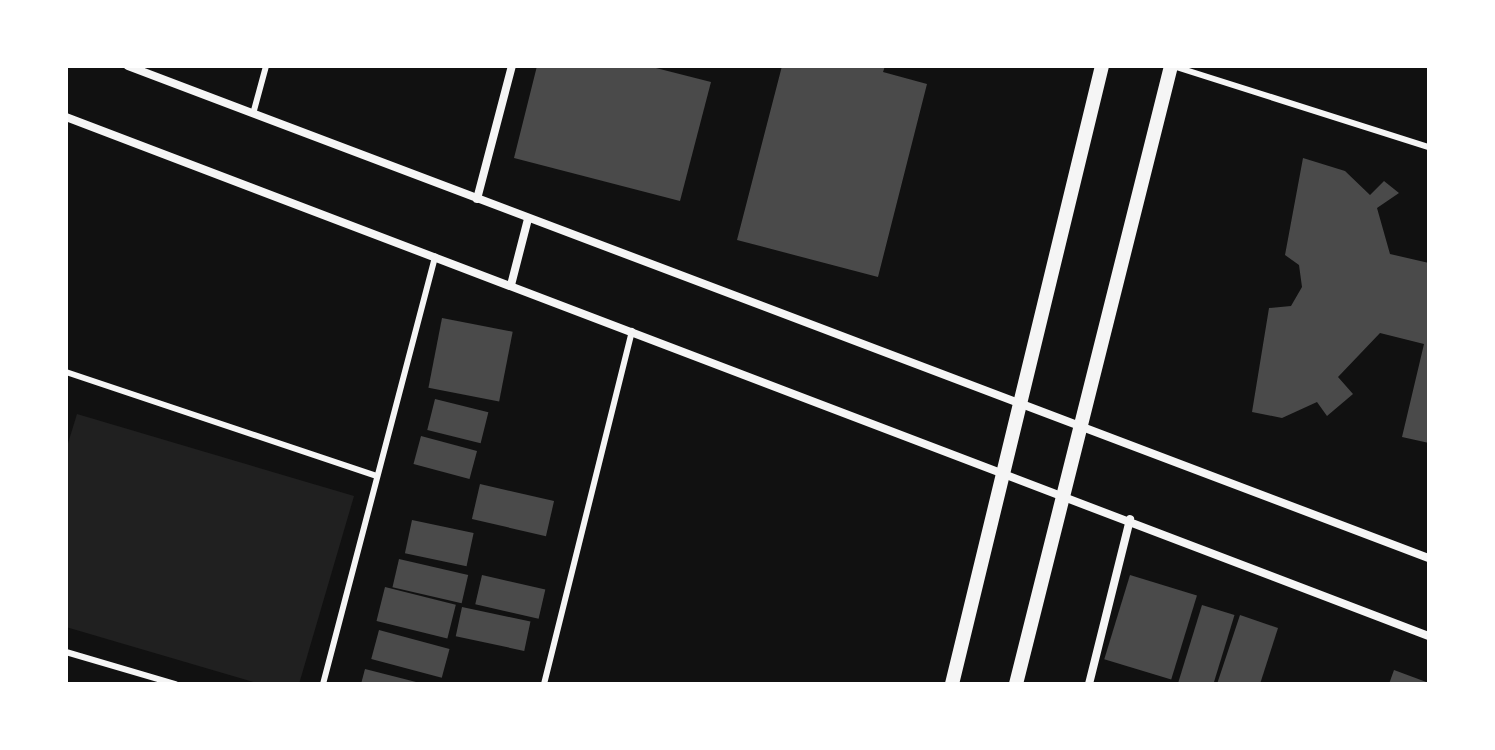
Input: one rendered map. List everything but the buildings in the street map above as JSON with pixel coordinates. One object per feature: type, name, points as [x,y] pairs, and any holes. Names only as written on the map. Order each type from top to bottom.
[{"type":"street","points":[[128,66],[1019,406],[1429,558]]},
{"type":"street","points":[[477,199],[512,66]]},
{"type":"street","points":[[952,684],[1102,66]]},
{"type":"street","points":[[1016,684],[1172,66]]},
{"type":"street","points":[[66,117],[1064,493],[1429,636]]},
{"type":"street","points":[[511,285],[528,219]]},
{"type":"street","points":[[1089,684],[1130,519]]},
{"type":"lane","points":[[253,114],[266,66]]},
{"type":"lane","points":[[1172,66],[1429,147]]},
{"type":"lane","points":[[323,684],[435,256]]},
{"type":"lane","points":[[544,684],[632,331]]},
{"type":"lane","points":[[66,372],[377,476]]},
{"type":"lane","points":[[66,652],[175,684]]},
{"type":"shaded area","points":[[77,414],[354,496],[299,684],[260,684],[66,627],[66,450]]}]
